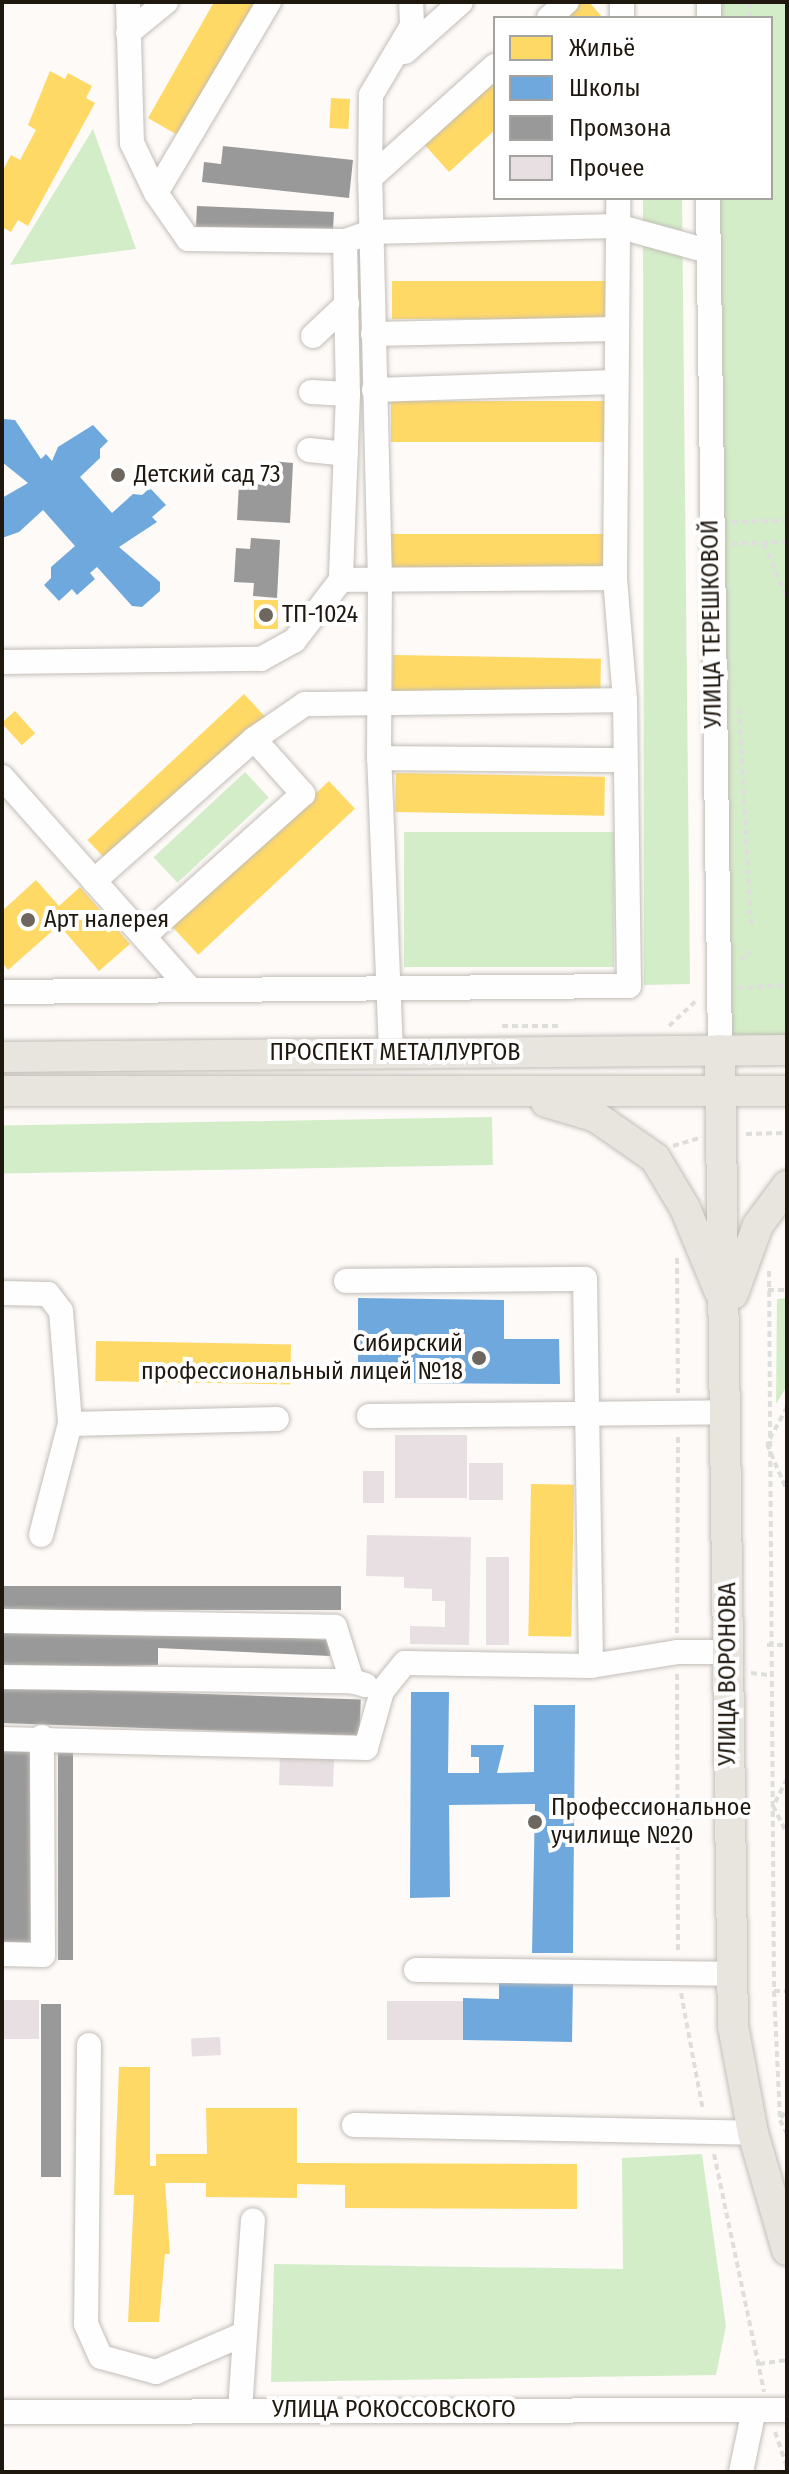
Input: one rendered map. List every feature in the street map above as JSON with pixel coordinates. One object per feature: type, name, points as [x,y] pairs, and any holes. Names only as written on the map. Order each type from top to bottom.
[{"type":"main road","name":"УЛИЦА ВОРОНОВА","points":[[720,1050],[727,1311],[735,2038],[753,2133],[787,2250]]},
{"type":"main road","name":"ПРОСПЕКТ МЕТАЛЛУРГОВ","points":[[2,1057],[391,1052],[641,1055],[787,1050]]},
{"type":"main road","name":"ПРОСПЕКТ МЕТАЛЛУРГОВ","points":[[2,1091],[787,1091]]},
{"type":"main road","points":[[495,1092],[596,1117],[655,1158],[699,1237],[727,1311]]},
{"type":"main road","points":[[727,1311],[758,1225],[787,1186]]},
{"type":"street","points":[[128,2],[132,143],[156,193],[188,239],[345,241],[371,232],[617,226],[708,251]]},
{"type":"street","points":[[128,33],[166,2]]},
{"type":"street","points":[[156,193],[269,2]]},
{"type":"street","points":[[391,1052],[392,986],[379,758],[380,581],[370,178],[371,95],[394,62],[412,26],[411,2]]},
{"type":"street","points":[[394,62],[461,2]]},
{"type":"street","points":[[551,16],[567,2]]},
{"type":"street","points":[[370,178],[493,68]]},
{"type":"street","points":[[2,992],[629,986],[625,700],[615,578],[618,200]]},
{"type":"street","name":"УЛИЦА ТЕРЕШКОВОЙ","points":[[708,200],[716,989],[720,1050]]},
{"type":"street","points":[[2,662],[261,659],[294,641],[341,580],[348,394],[345,241]]},
{"type":"street","points":[[313,336],[347,304]]},
{"type":"street","points":[[373,334],[615,329]]},
{"type":"street","points":[[374,390],[615,382]]},
{"type":"street","points":[[311,392],[348,394]]},
{"type":"street","points":[[309,450],[346,454]]},
{"type":"street","points":[[341,580],[615,578]]},
{"type":"street","points":[[94,881],[254,739],[305,704],[625,700]]},
{"type":"street","points":[[144,936],[303,794],[254,739]]},
{"type":"street","points":[[379,758],[625,760]]},
{"type":"street","points":[[2,777],[190,989]]},
{"type":"street","points":[[346,1281],[585,1279],[591,1666]]},
{"type":"street","points":[[2,1293],[48,1294],[61,1311],[70,1424],[41,1535]]},
{"type":"street","points":[[369,1416],[679,1415],[728,1412]]},
{"type":"street","points":[[70,1424],[277,1419]]},
{"type":"street","points":[[2,1621],[335,1627],[352,1681]]},
{"type":"street","points":[[2,1739],[42,1737],[366,1748],[382,1691],[405,1663],[591,1666],[677,1652],[729,1652]]},
{"type":"street","points":[[2,1677],[352,1681],[382,1691]]},
{"type":"street","points":[[2,1954],[43,1955],[42,1737]]},
{"type":"street","points":[[416,1970],[732,1974]]},
{"type":"street","points":[[89,2045],[86,2324],[101,2357],[156,2372],[244,2334]]},
{"type":"street","points":[[354,2125],[753,2133]]},
{"type":"street","points":[[240,2410],[253,2220]]},
{"type":"street","points":[[741,2472],[769,2409]]},
{"type":"street","name":"УЛИЦА РОКОССОВСКОГО","points":[[2,2412],[769,2409]]},
{"type":"path","points":[[729,522],[787,520]]},
{"type":"path","points":[[729,544],[787,542]]},
{"type":"path","points":[[764,544],[787,599]]},
{"type":"path","points":[[716,989],[787,985]]},
{"type":"path","points":[[746,1134],[787,1133]]},
{"type":"path","points":[[677,1244],[678,1974],[759,2364],[787,2467]]},
{"type":"path","points":[[769,1263],[767,1645],[773,1806],[774,1991],[780,2120],[787,2134]]},
{"type":"path","points":[[768,1290],[787,1290]]},
{"type":"path","points":[[767,1444],[787,1407]]},
{"type":"path","points":[[767,1444],[787,1491]]},
{"type":"path","points":[[767,1645],[787,1645]]},
{"type":"path","points":[[773,1806],[787,1779]]},
{"type":"path","points":[[773,1806],[787,1834]]},
{"type":"path","points":[[774,1991],[787,1991]]},
{"type":"path","points":[[780,2120],[787,2109]]},
{"type":"path","points":[[759,2364],[787,2360]]},
{"type":"green space","points":[[709,2],[787,2],[787,1050],[720,1050],[708,200],[773,200],[773,16],[709,16]]},
{"type":"green space","points":[[93,129],[136,249],[10,265]]},
{"type":"green space","points":[[643,200],[682,200],[690,984],[644,985]]},
{"type":"green space","points":[[245,772],[269,798],[177,883],[154,857]]},
{"type":"green space","points":[[404,832],[614,832],[614,967],[404,967]]},
{"type":"green space","points":[[492,1117],[493,1165],[3,1174],[2,1126]]},
{"type":"green space","points":[[787,1298],[787,1386],[776,1404],[777,1299]]},
{"type":"green space","points":[[702,2154],[726,2326],[716,2375],[271,2382],[274,2264],[623,2269],[622,2158]]},
{"type":"building: Жильё","points":[[214,2],[258,2],[181,137],[148,118]]},
{"type":"building: Жильё","points":[[578,2],[589,2],[601,16],[563,16]]},
{"type":"building: Жильё","points":[[50,71],[65,79],[68,73],[92,86],[86,98],[95,103],[28,226],[18,220],[11,232],[2,227],[2,172],[11,155],[20,160],[36,130],[28,125]]},
{"type":"building: Жильё","points":[[493,80],[493,132],[449,172],[423,143]]},
{"type":"building: Жильё","points":[[331,98],[350,99],[348,129],[329,128]]},
{"type":"building: Жильё","points":[[392,281],[607,281],[607,319],[392,319]]},
{"type":"building: Жильё","points":[[391,401],[605,401],[605,442],[391,442]]},
{"type":"building: Жильё","points":[[391,534],[607,534],[607,571],[391,571]]},
{"type":"building: Жильё","name":"ТП-1024","points":[[254,600],[278,600],[278,629],[254,629]]},
{"type":"building: Жильё","points":[[393,655],[601,659],[600,696],[392,692]]},
{"type":"building: Жильё","points":[[244,694],[267,719],[111,865],[87,840]]},
{"type":"building: Жильё","points":[[15,711],[35,733],[22,745],[2,723]]},
{"type":"building: Жильё","points":[[396,773],[605,777],[604,816],[395,812]]},
{"type":"building: Жильё","points":[[329,781],[355,809],[198,955],[172,927]]},
{"type":"building: Жильё","points":[[36,880],[59,906],[80,887],[130,944],[99,971],[59,925],[8,970],[2,962],[2,911]]},
{"type":"building: Жильё","points":[[96,1341],[291,1344],[290,1384],[95,1381]]},
{"type":"building: Жильё","points":[[531,1484],[574,1485],[571,1637],[528,1636]]},
{"type":"building: Жильё","points":[[119,2067],[150,2067],[150,2166],[156,2166],[156,2154],[207,2154],[206,2108],[297,2108],[297,2163],[577,2164],[577,2209],[345,2208],[345,2185],[297,2184],[297,2198],[206,2197],[206,2183],[165,2183],[170,2254],[165,2254],[159,2322],[128,2322],[134,2195],[114,2195]]},
{"type":"building: Школы","points":[[4,419],[15,420],[41,459],[46,454],[52,461],[58,447],[93,425],[108,441],[100,449],[100,458],[80,477],[112,513],[133,494],[142,495],[150,488],[166,505],[152,517],[157,522],[119,547],[160,582],[160,591],[142,607],[132,606],[97,567],[90,573],[95,579],[77,595],[72,589],[59,601],[44,585],[51,578],[51,567],[75,546],[43,510],[19,532],[2,538],[2,498],[28,483],[2,462]]},
{"type":"building: Школы","points":[[358,1298],[504,1300],[504,1339],[559,1339],[560,1384],[398,1383],[398,1377],[358,1377]]},
{"type":"building: Школы","points":[[411,1692],[449,1692],[448,1773],[479,1773],[479,1757],[471,1757],[471,1745],[504,1745],[497,1773],[534,1772],[534,1705],[575,1705],[573,1953],[532,1953],[535,1804],[449,1805],[450,1897],[410,1898]]},
{"type":"building: Школы","points":[[499,1982],[573,1983],[572,2042],[463,2040],[463,1998],[499,1999]]},
{"type":"building: Промзона","points":[[223,146],[353,160],[349,198],[202,182],[204,162],[221,164]]},
{"type":"building: Промзона","points":[[197,206],[334,212],[333,229],[196,227]]},
{"type":"building: Промзона","points":[[270,461],[293,463],[290,523],[237,520],[239,483],[268,485]]},
{"type":"building: Промзона","points":[[251,538],[280,540],[277,598],[253,596],[254,583],[234,582],[236,548],[250,549]]},
{"type":"building: Промзона","points":[[2,1586],[341,1586],[341,1610],[2,1610]]},
{"type":"building: Промзона","points":[[155,1629],[330,1640],[330,1656],[158,1648],[158,1665],[2,1669],[2,1632]]},
{"type":"building: Промзона","points":[[2,1687],[361,1700],[360,1736],[2,1723]]},
{"type":"building: Промзона","points":[[30,1749],[35,1949],[2,1950],[2,1750]]},
{"type":"building: Промзона","points":[[58,1752],[73,1752],[73,1960],[58,1960]]},
{"type":"building: Промзона","points":[[41,2004],[61,2004],[61,2177],[41,2177]]},
{"type":"building: Прочее","points":[[395,1435],[467,1435],[467,1498],[395,1498]]},
{"type":"building: Прочее","points":[[469,1463],[503,1463],[503,1500],[469,1500]]},
{"type":"building: Прочее","points":[[363,1471],[384,1471],[384,1503],[363,1503]]},
{"type":"building: Прочее","points":[[367,1535],[471,1537],[469,1645],[410,1644],[410,1626],[445,1627],[445,1601],[432,1601],[432,1589],[404,1588],[404,1577],[366,1576]]},
{"type":"building: Прочее","points":[[486,1557],[509,1557],[509,1645],[486,1645]]},
{"type":"building: Прочее","points":[[280,1757],[334,1759],[333,1787],[279,1785]]},
{"type":"building: Прочее","points":[[2,2000],[39,2000],[39,2039],[2,2039]]},
{"type":"building: Прочее","points":[[387,2001],[463,2001],[463,2040],[387,2040]]},
{"type":"building: Прочее","points":[[220,2037],[221,2055],[192,2056],[191,2039]]},
{"type":"place","name":"Детский сад 73","points":[[118,475]]},
{"type":"place","name":"ТП-1024","points":[[266,615]]},
{"type":"place","name":"Арт налерея","points":[[28,920]]},
{"type":"place","name":"Сибирский профессиональный лицей №18","points":[[479,1358]]},
{"type":"place","name":"Профессиональное училище №20","points":[[535,1822]]}]
